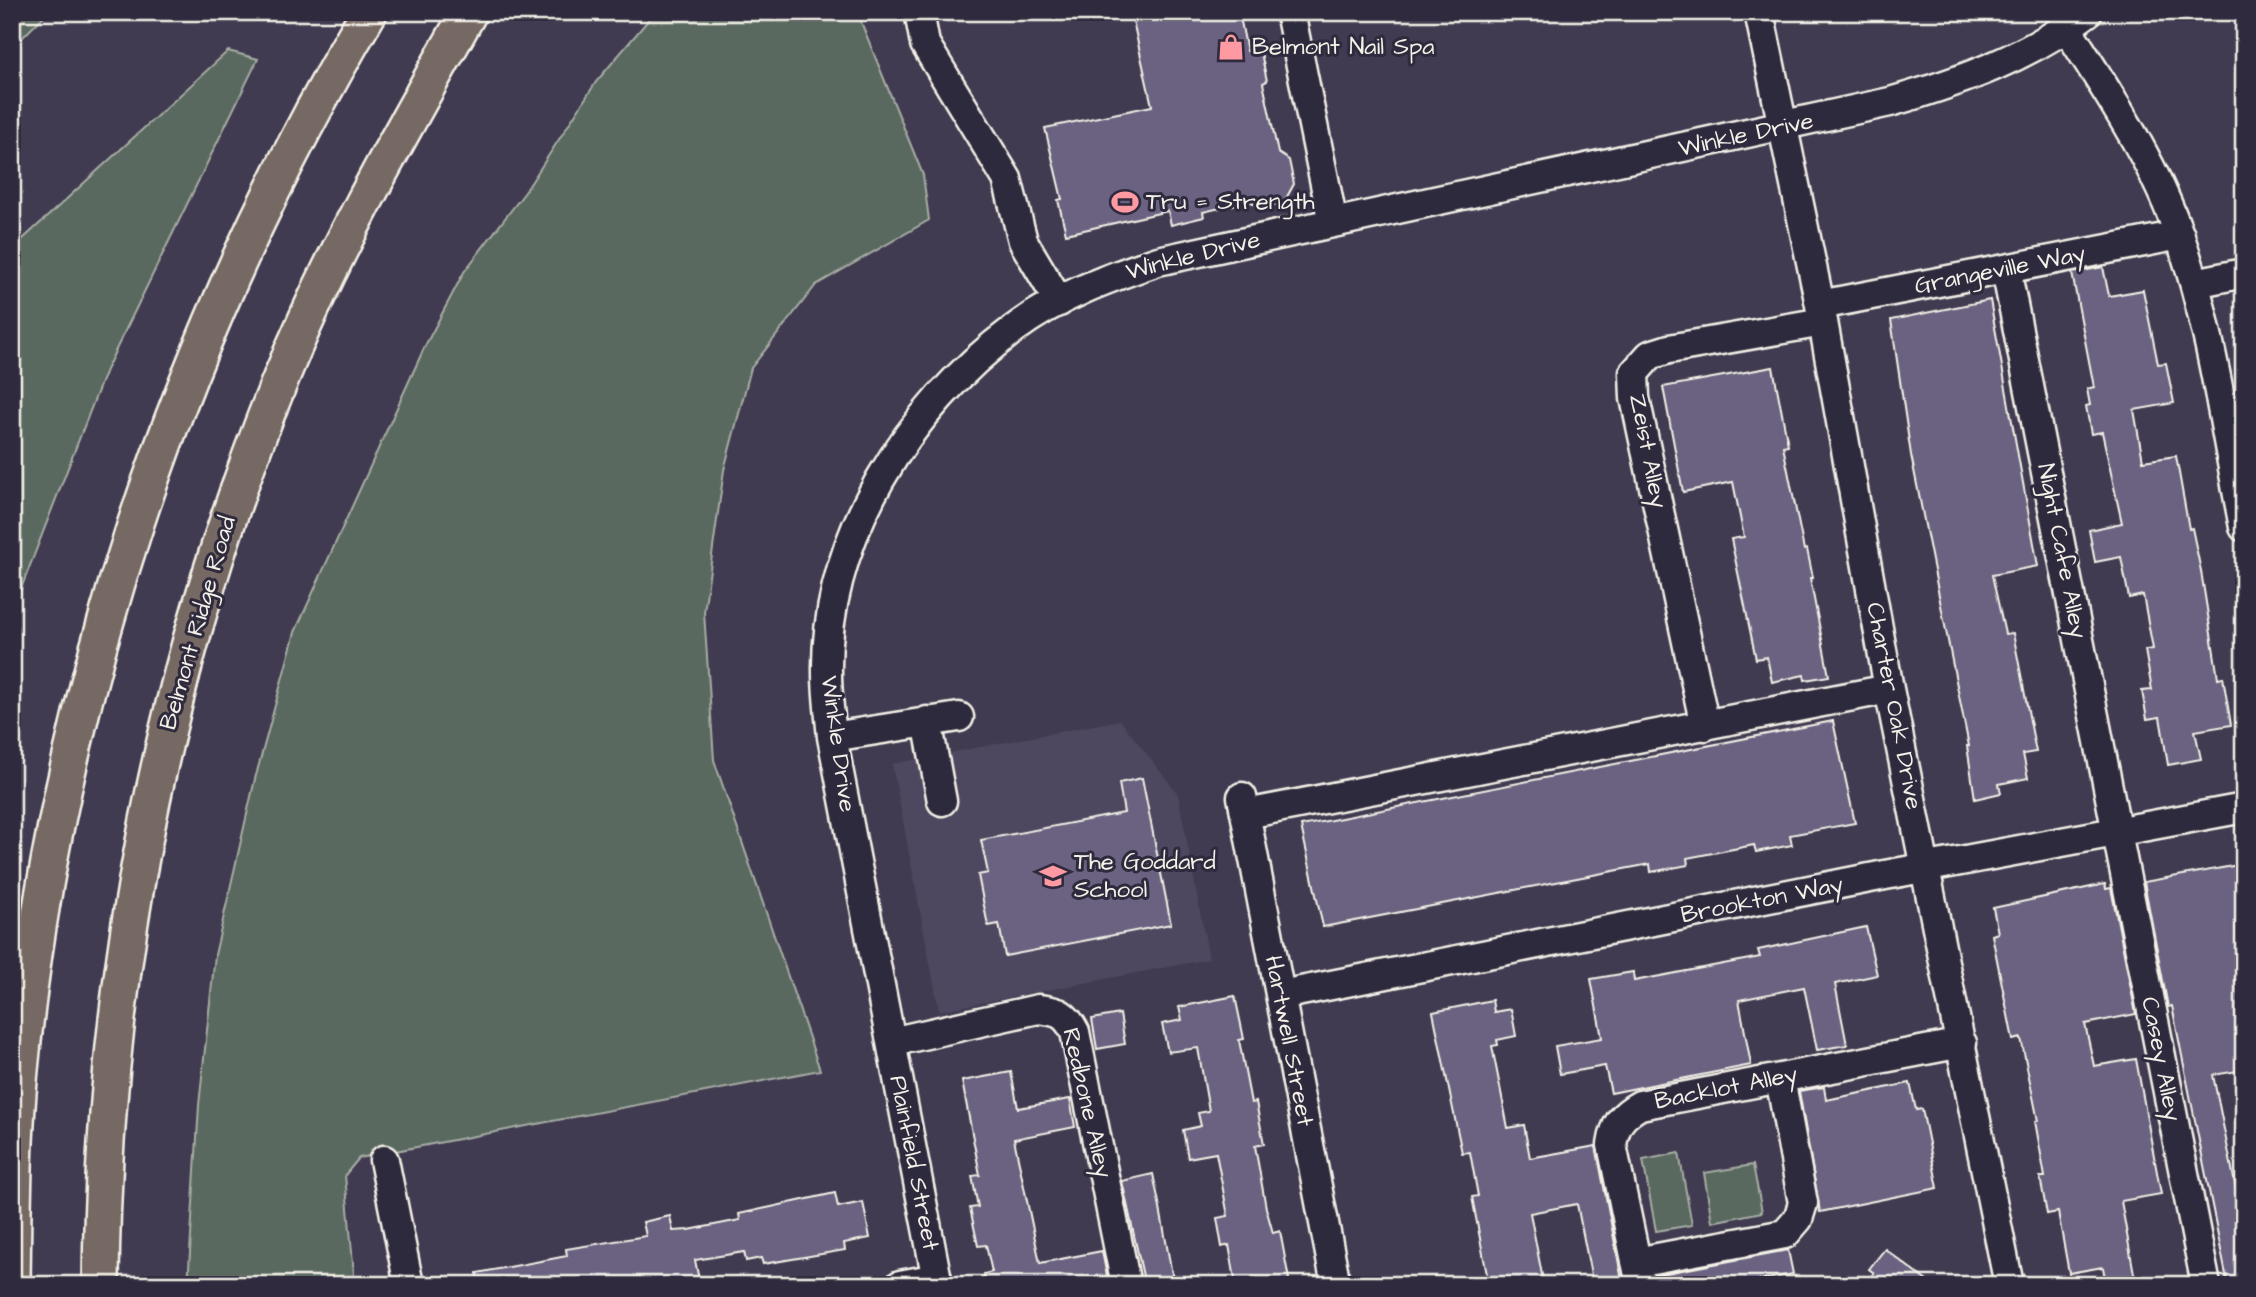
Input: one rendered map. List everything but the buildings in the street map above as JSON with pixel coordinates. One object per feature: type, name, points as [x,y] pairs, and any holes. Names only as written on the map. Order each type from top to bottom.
[{"type":"main road","points":[[12,1285],[20,1071],[45,891],[91,670],[175,412],[234,267],[313,107],[369,12]]},
{"type":"main road","name":"Belmont Ridge Road","points":[[101,1285],[103,1169],[128,933],[149,811],[197,612],[233,503],[282,375],[363,202],[470,12]]},
{"type":"street","points":[[919,12],[925,44],[1007,179],[1023,241],[1059,302]]},
{"type":"street","points":[[1290,12],[1333,223]]},
{"type":"street","name":"Charter Oak Drive","points":[[1759,12],[1821,314],[1889,689],[2009,1285]]},
{"type":"street","points":[[2078,20],[2121,113],[2154,173],[2180,235],[2195,283],[2244,527]]},
{"type":"street","name":"Winkle Drive","points":[[891,1042],[832,737],[827,672],[832,617],[841,575],[874,489],[913,430],[963,372],[1015,327],[1110,278],[1158,261],[1784,126],[1890,102],[1956,83],[2078,20]]},
{"type":"street","name":"Grangeville Way","points":[[1821,314],[2006,269],[2180,235]]},
{"type":"street","name":"Night Cafe Alley","points":[[2006,269],[2116,833]]},
{"type":"street","points":[[2195,283],[2244,273]]},
{"type":"street","name":"Zeist Alley","points":[[1705,726],[1635,398],[1634,373],[1650,355],[1669,349],[1821,314]]},
{"type":"street","points":[[1705,726],[1889,689]]},
{"type":"street","points":[[832,737],[959,717]]},
{"type":"street","points":[[927,721],[942,801]]},
{"type":"street","name":"Hartwell Street","points":[[1336,1285],[1244,806],[1705,726]]},
{"type":"street","name":"Brookton Way","points":[[1281,995],[2244,808]]},
{"type":"street","name":"Casey Alley","points":[[2116,833],[2206,1285]]},
{"type":"street","name":"Redbone Alley","points":[[891,1042],[1038,1009],[1057,1011],[1067,1017],[1075,1032],[1126,1285]]},
{"type":"street","name":"Plainfield Street","points":[[891,1042],[937,1281]]},
{"type":"street","name":"Backlot Alley","points":[[1638,1273],[1612,1145],[1614,1132],[1622,1115],[1640,1105],[1962,1043]]},
{"type":"street","points":[[1638,1273],[1784,1234],[1798,1219],[1803,1203],[1780,1078]]},
{"type":"street","points":[[384,1160],[409,1285]]},
{"type":"street","points":[[900,1285],[937,1281]]},
{"type":"shaded area","name":"The Goddard School","points":[[1120,720],[1178,794],[1209,959],[939,1011],[892,764]]},
{"type":"green space","points":[[12,12],[48,12],[12,48]]},
{"type":"green space","points":[[655,12],[857,12],[923,175],[929,220],[816,285],[751,368],[724,470],[704,612],[714,760],[820,1070],[359,1158],[345,1175],[355,1285],[188,1285],[199,1105],[215,955],[255,779],[295,632],[425,346],[464,272],[525,192],[596,82]]},
{"type":"green space","points":[[228,51],[258,59],[106,370],[12,612],[12,249]]},
{"type":"green space","points":[[1679,1153],[1692,1225],[1656,1231],[1643,1160]]},
{"type":"green space","points":[[1753,1165],[1762,1212],[1712,1222],[1704,1173]]},
{"type":"place","name":"Belmont Nail Spa","points":[[1231,47]]},
{"type":"place","name":"Tru = Strength","points":[[1125,202]]},
{"type":"place","name":"The Goddard School","points":[[1053,876]]}]
